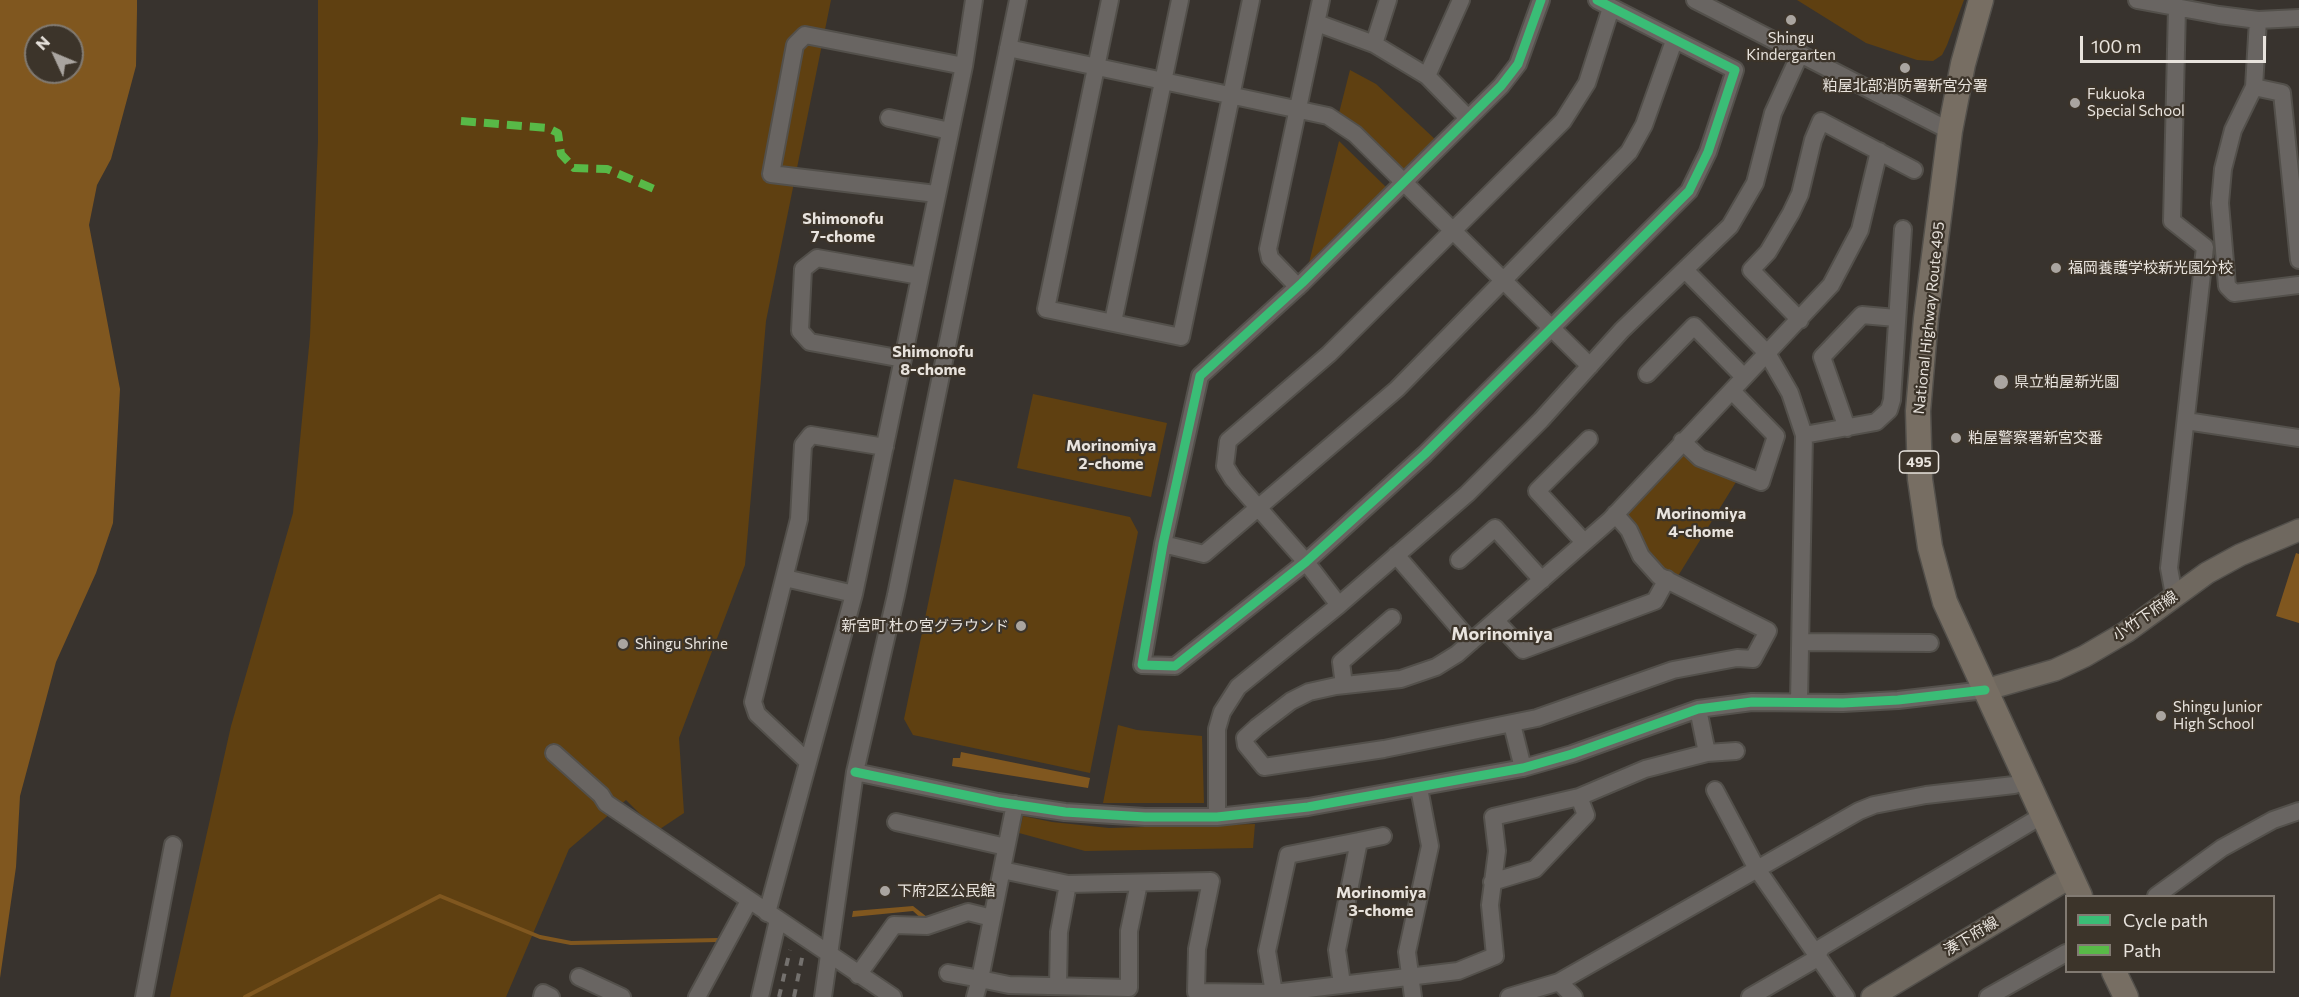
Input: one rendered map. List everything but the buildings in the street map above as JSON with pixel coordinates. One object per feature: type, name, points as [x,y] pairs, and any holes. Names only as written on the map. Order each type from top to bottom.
[{"type":"highway","name":"National Highway Route 495","points":[[1981,0],[1963,64],[1950,131],[1920,368],[1918,441],[1920,479],[1937,576],[1945,602],[2075,887]]},
{"type":"highway","points":[[2114,973],[2126,997]]},
{"type":"main road","name":"小竹下府線","points":[[1985,690],[2055,670],[2085,657],[2126,632],[2174,595],[2240,555],[2299,530]]},
{"type":"main road","name":"湊下府線","points":[[1872,997],[2075,887]]},
{"type":"street","points":[[760,997],[772,917],[808,762],[854,594],[964,66],[974,0]]},
{"type":"street","points":[[823,997],[855,772],[896,595],[1018,0]]},
{"type":"street","points":[[1110,0],[1046,309],[1181,337],[1251,0]]},
{"type":"street","points":[[1113,322],[1180,0]]},
{"type":"street","points":[[1298,287],[1270,258],[1268,249],[1321,0]]},
{"type":"street","points":[[1374,44],[1388,0]]},
{"type":"street","points":[[1427,76],[1461,0]]},
{"type":"street","points":[[1339,604],[1306,562],[1258,508],[1225,466],[1228,441],[1329,354],[1574,108],[1587,83],[1604,4],[1734,70],[1708,152],[1689,191],[1425,454],[1306,562],[1175,666],[1142,665],[1163,544],[1200,376],[1298,287],[1502,86],[1518,64],[1541,0]]},
{"type":"street","points":[[1695,0],[1950,131]]},
{"type":"street","points":[[2137,0],[2258,20],[2299,18]]},
{"type":"street","points":[[2174,595],[2169,567],[2205,247],[2172,221],[2178,7]]},
{"type":"street","points":[[2258,20],[2254,87],[2233,130],[2223,169],[2220,203],[2227,286],[2234,293],[2299,285]]},
{"type":"street","points":[[1317,23],[1374,44],[1427,76],[1468,118]]},
{"type":"street","points":[[936,194],[771,174],[795,45],[805,35],[964,66]]},
{"type":"street","points":[[1163,544],[1204,554],[1397,389],[1629,152],[1644,125],[1674,41]]},
{"type":"street","points":[[1008,48],[1328,116],[1355,134],[1590,366]]},
{"type":"street","points":[[1217,817],[1217,729],[1228,700],[1250,675],[1339,604],[1467,494],[1622,330],[1730,226],[1747,200],[1761,163],[1776,105],[1800,54]]},
{"type":"street","points":[[2254,87],[2282,93],[2299,260]]},
{"type":"street","points":[[889,118],[950,131]]},
{"type":"street","points":[[1800,320],[1751,270],[1768,252],[1800,194],[1816,130],[1821,121],[1914,170]]},
{"type":"street","points":[[1615,514],[1629,530],[1641,556],[1659,576],[1768,631],[1752,658],[1737,658],[1673,670],[1512,724],[1384,749],[1264,767],[1246,745],[1245,738],[1291,701],[1309,692],[1401,679],[1436,667],[1472,642],[1615,514],[1831,285],[1845,262],[1867,207],[1879,151]]},
{"type":"street","points":[[1804,435],[1876,422],[1889,410],[1892,400],[1903,229]]},
{"type":"street","points":[[903,359],[810,342],[800,331],[803,269],[817,258],[920,276]]},
{"type":"street","points":[[1685,270],[1767,353],[1790,393],[1804,435],[1799,702]]},
{"type":"street","points":[[1847,428],[1822,357],[1862,315],[1896,318]]},
{"type":"street","points":[[1647,374],[1694,326],[1744,377]]},
{"type":"street","points":[[1682,441],[1700,458],[1761,482],[1776,436],[1732,391]]},
{"type":"street","points":[[2186,421],[2299,438]]},
{"type":"street","points":[[808,762],[757,714],[753,702],[799,519],[803,445],[811,435],[885,447]]},
{"type":"street","points":[[1584,542],[1537,491],[1588,439]]},
{"type":"street","points":[[1459,560],[1495,528],[1542,580]]},
{"type":"street","points":[[1396,555],[1472,642]]},
{"type":"street","points":[[785,578],[854,594]]},
{"type":"street","points":[[1496,621],[1523,650],[1655,601],[1667,579]]},
{"type":"street","points":[[1344,686],[1341,662],[1392,618]]},
{"type":"street","points":[[1801,642],[1930,643]]},
{"type":"street","points":[[855,772],[1015,804],[1091,815],[1217,817],[1308,807],[1523,768],[1572,754],[1698,709],[1752,702],[1898,700],[1985,690]]},
{"type":"street","points":[[1698,709],[1707,753]]},
{"type":"street","points":[[1512,724],[1523,768]]},
{"type":"street","points":[[1002,870],[1068,884],[1211,881],[1197,949],[1196,992],[1274,993],[1458,971],[1495,956],[1490,905],[1497,850],[1493,817],[1579,797],[1645,769],[1707,753],[1736,751]]},
{"type":"street","points":[[555,753],[601,795],[606,803],[829,956],[893,997]]},
{"type":"street","points":[[1509,997],[1558,982],[1874,805],[1926,795],[2014,785],[2026,780]]},
{"type":"street","points":[[1413,997],[1407,951],[1430,846],[1419,788]]},
{"type":"street","points":[[1715,790],[1757,869],[1846,997]]},
{"type":"street","points":[[1492,882],[1535,869],[1586,815],[1579,797]]},
{"type":"street","points":[[975,997],[1015,804]]},
{"type":"street","points":[[2159,895],[2222,848],[2273,820],[2299,810]]},
{"type":"street","points":[[1750,997],[1814,960],[1821,947],[2043,815]]},
{"type":"street","points":[[896,822],[1006,847]]},
{"type":"street","points":[[1274,993],[1267,951],[1288,855],[1383,836]]},
{"type":"street","points":[[1342,984],[1337,950],[1359,841]]},
{"type":"street","points":[[144,997],[173,845]]},
{"type":"street","points":[[948,973],[1009,985],[1129,988],[1129,931],[1139,883]]},
{"type":"street","points":[[1058,986],[1059,932],[1068,884]]},
{"type":"street","points":[[697,997],[749,901]]},
{"type":"street","points":[[858,975],[894,925],[927,926],[968,912],[992,918]]},
{"type":"street","points":[[1988,997],[2065,954]]},
{"type":"street","points":[[1558,982],[1574,997]]},
{"type":"street","points":[[585,986],[622,997]]},
{"type":"street","points":[[542,997],[543,993],[550,997]]},
{"type":"shaded area","points":[[0,0],[137,0],[136,66],[111,159],[97,185],[89,225],[120,389],[113,523],[96,573],[56,662],[20,796],[16,867],[0,978]]},
{"type":"shaded area","points":[[318,0],[831,0],[766,321],[745,565],[679,738],[684,813],[657,831],[626,800],[569,849],[506,997],[170,997],[231,726],[293,513],[310,336],[318,141]]},
{"type":"shaded area","points":[[1797,0],[1964,0],[1942,55],[1933,61],[1917,60],[1866,43]]},
{"type":"shaded area","points":[[1350,70],[1376,84],[1438,142],[1407,172],[1339,113]]},
{"type":"shaded area","points":[[1339,141],[1388,189],[1308,267]]},
{"type":"shaded area","points":[[1033,394],[1167,423],[1151,497],[1017,468]]},
{"type":"shaded area","points":[[1685,454],[1701,466],[1736,482],[1678,576],[1664,570],[1646,551],[1625,517]]},
{"type":"shaded area","name":"新宮町 杜の宮グラウンド","points":[[954,479],[1130,517],[1138,532],[1090,773],[913,735],[904,719]]},
{"type":"shaded area","points":[[2296,553],[2299,554],[2299,623],[2276,616]]},
{"type":"shaded area","points":[[1118,725],[1137,730],[1202,736],[1204,803],[1103,803]]},
{"type":"shaded area","points":[[961,752],[1090,778],[1088,788],[952,766],[953,758],[960,758]]},
{"type":"shaded area","points":[[1023,816],[1052,822],[1109,828],[1255,824],[1253,848],[1085,851],[1019,833]]},
{"type":"shaded area","points":[[913,906],[927,917],[955,906],[957,910],[924,921],[913,911],[852,917],[853,911]]},
{"type":"waterway","points":[[245,997],[440,896],[540,937],[571,943],[719,940]]},
{"type":"railway","points":[[779,997],[790,950]]},
{"type":"railway","points":[[794,997],[803,953]]},
{"type":"marked path","points":[[461,121],[548,128],[558,133],[561,154],[574,168],[607,169],[659,191]]},
{"type":"cycle path","points":[[1541,0],[1518,64],[1501,86],[1302,283],[1200,376],[1163,544],[1142,665],[1175,666],[1306,562],[1425,454],[1689,191],[1708,152],[1735,70],[1597,0]]},
{"type":"cycle path","points":[[855,772],[998,802],[1065,812],[1145,817],[1217,817],[1308,807],[1523,768],[1572,754],[1698,709],[1752,702],[1843,703],[1898,700],[1985,690]]},
{"type":"place","name":"Shingu Kindergarten","points":[[1791,20]]},
{"type":"place","name":"粕屋北部消防署新宮分署","points":[[1905,68]]},
{"type":"place","name":"Fukuoka Special School","points":[[2075,103]]},
{"type":"place","name":"福岡養護学校新光園分校","points":[[2056,268]]},
{"type":"place","name":"県立粕屋新光園","points":[[2001,382]]},
{"type":"place","name":"粕屋警察署新宮交番","points":[[1956,438]]},
{"type":"place","name":"新宮町 杜の宮グラウンド","points":[[1021,626]]},
{"type":"place","name":"Shingu Shrine","points":[[623,644]]},
{"type":"place","name":"Shingu Junior High School","points":[[2161,716]]},
{"type":"place","name":"下府2区公民館","points":[[885,891]]},
{"type":"district","name":"Shimonofu 7-chome","points":[[843,228]]},
{"type":"district","name":"Shimonofu 8-chome","points":[[933,361]]},
{"type":"district","name":"Morinomiya 2-chome","points":[[1111,455]]},
{"type":"district","name":"Morinomiya 4-chome","points":[[1701,523]]},
{"type":"district","name":"Morinomiya","points":[[1502,634]]},
{"type":"district","name":"Morinomiya 3-chome","points":[[1381,902]]}]
